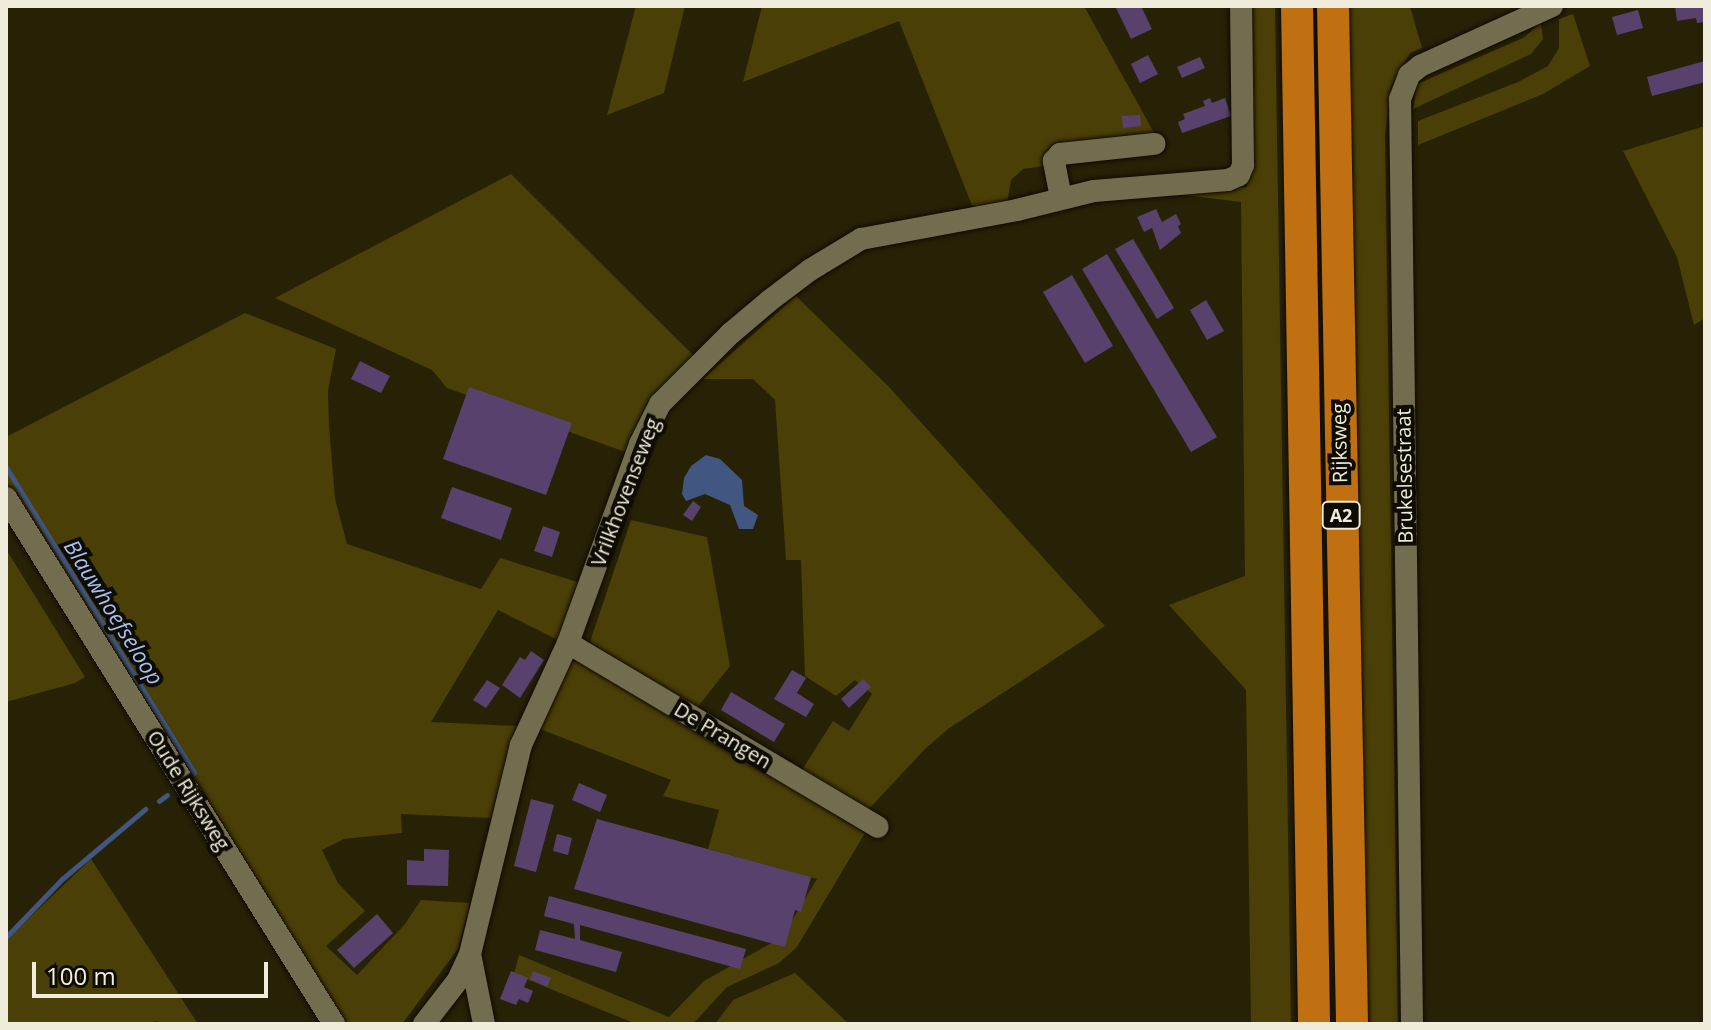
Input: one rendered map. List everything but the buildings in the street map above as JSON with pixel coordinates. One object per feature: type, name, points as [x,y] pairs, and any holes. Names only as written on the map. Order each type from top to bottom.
[{"type":"highway","name":"Rijksweg","points":[[1297,6],[1314,1024]]},
{"type":"highway","name":"Rijksweg","points":[[1333,6],[1352,1024]]},
{"type":"street","name":"Vrilkhovenseweg","points":[[484,1024],[470,954],[521,745],[568,643],[650,422],[660,404],[730,334],[810,270],[861,239],[1123,187],[1228,180],[1239,175],[1243,165],[1241,6]]},
{"type":"street","name":"Brukelsestraat","points":[[1412,1024],[1400,99],[1409,75],[1420,66],[1546,9]]},
{"type":"street","points":[[1061,198],[1054,161],[1060,154],[1154,144]]},
{"type":"street","name":"Oude Rijksweg","points":[[6,498],[334,1024]]},
{"type":"street","name":"De Prangen","points":[[568,643],[878,827]]},
{"type":"street","points":[[424,1024],[458,980],[470,954]]},
{"type":"shaded area","points":[[636,6],[685,6],[664,93],[607,115]]},
{"type":"shaded area","points":[[762,6],[1084,6],[1163,149],[1023,169],[1011,180],[1007,203],[973,208],[899,21],[743,82]]},
{"type":"shaded area","points":[[1247,6],[1275,6],[1291,1024],[1251,1024],[1246,690],[1169,605],[1245,576],[1241,202],[1152,191],[1247,187]]},
{"type":"shaded area","points":[[1348,6],[1410,6],[1422,48],[1410,53],[1391,86],[1385,136],[1398,1024],[1366,1024]]},
{"type":"shaded area","points":[[1573,14],[1590,66],[1543,94],[1418,145],[1418,121],[1518,82],[1548,66],[1559,48],[1559,19]]},
{"type":"shaded area","points":[[1541,23],[1543,39],[1531,54],[1413,109],[1417,84],[1523,38]]},
{"type":"shaded area","points":[[1705,126],[1705,318],[1694,325],[1677,257],[1623,151]]},
{"type":"shaded area","points":[[511,174],[696,358],[631,454],[447,388],[432,370],[275,298]]},
{"type":"shaded area","points":[[796,296],[889,387],[1105,626],[948,729],[865,813],[800,773],[833,721],[849,731],[872,694],[855,680],[836,696],[805,676],[801,560],[786,560],[775,400],[753,379],[703,379]]},
{"type":"shaded area","points":[[245,313],[336,349],[328,391],[329,425],[335,499],[347,544],[481,589],[500,558],[581,583],[558,640],[498,610],[431,722],[518,726],[491,818],[401,814],[402,833],[344,839],[322,850],[338,883],[365,911],[326,946],[357,975],[405,924],[421,900],[470,903],[458,949],[402,1024],[342,1024],[6,487],[6,437]]},
{"type":"shaded area","points":[[631,520],[707,537],[730,666],[696,709],[590,642]]},
{"type":"shaded area","points":[[6,549],[85,677],[75,683],[6,702]]},
{"type":"shaded area","points":[[570,651],[865,833],[797,947],[779,963],[727,987],[693,1024],[636,1024],[514,974],[519,955],[669,1017],[704,981],[782,937],[817,879],[708,849],[719,810],[663,796],[671,780],[535,727]]},
{"type":"shaded area","points":[[91,859],[198,1024],[159,1024],[157,1021],[150,1024],[6,1024],[6,940]]},
{"type":"shaded area","points":[[795,973],[849,1024],[715,1024],[733,1000]]},
{"type":"water","points":[[706,455],[720,459],[742,480],[744,506],[758,515],[753,529],[739,529],[730,505],[705,494],[686,501],[682,494],[684,478],[691,466]]},
{"type":"waterway","name":"Blauwhoefseloop","points":[[6,467],[194,773]]},
{"type":"waterway","name":"Blauwhoefseloop","points":[[159,801],[167,795]]},
{"type":"waterway","name":"Blauwhoefseloop","points":[[6,937],[62,879],[145,809]]}]
